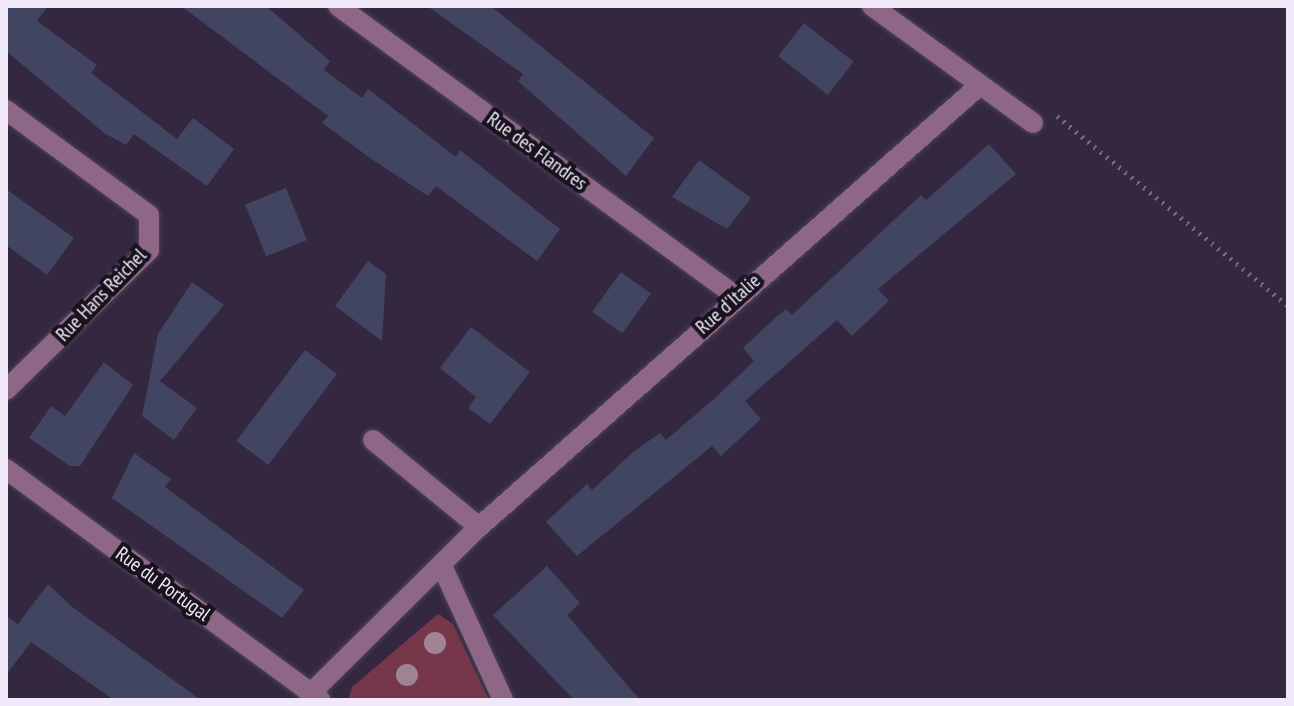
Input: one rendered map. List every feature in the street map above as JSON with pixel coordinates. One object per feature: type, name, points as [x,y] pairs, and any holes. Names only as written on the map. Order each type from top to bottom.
[{"type":"street","name":"Rue des Flandres","points":[[338,6],[736,296]]},
{"type":"street","points":[[872,6],[1026,118]]},
{"type":"street","name":"Rue d'Italie","points":[[316,697],[479,527],[736,296],[980,85]]},
{"type":"street","name":"Rue Hans Reichel","points":[[6,110],[149,215],[149,250],[6,390]]},
{"type":"street","points":[[373,440],[479,527]]},
{"type":"street","name":"Rue du Portugal","points":[[6,469],[316,697]]},
{"type":"street","points":[[442,566],[503,700]]},
{"type":"path","points":[[1026,118],[1034,97],[1288,306]]},
{"type":"shaded area","points":[[438,614],[453,624],[489,700],[348,700],[352,687]]},
{"type":"building","points":[[6,6],[48,6],[37,21],[97,65],[91,73],[177,139],[193,118],[234,149],[207,186],[134,134],[126,145],[104,133],[6,51]]},
{"type":"building","points":[[181,6],[266,6],[330,61],[324,70],[362,98],[368,89],[456,157],[460,150],[560,229],[537,261],[436,186],[428,196],[373,160],[322,123],[328,116]]},
{"type":"building","points":[[427,6],[491,6],[654,138],[626,176],[518,81],[523,74]]},
{"type":"building","points":[[804,23],[854,62],[828,95],[778,56]]},
{"type":"building","points":[[989,144],[1016,174],[878,289],[889,301],[852,336],[837,320],[745,401],[761,419],[721,456],[712,446],[577,556],[546,522],[587,484],[592,490],[633,452],[660,433],[666,440],[754,361],[743,348],[775,318],[786,309],[792,315],[921,195],[926,200]]},
{"type":"building","points":[[699,160],[751,198],[727,229],[672,197]]},
{"type":"building","points":[[286,188],[307,240],[266,256],[245,204]]},
{"type":"building","points":[[6,189],[74,238],[47,275],[6,245]]},
{"type":"building","points":[[368,261],[386,274],[382,341],[335,306]]},
{"type":"building","points":[[621,272],[651,294],[622,333],[592,312]]},
{"type":"building","points":[[192,282],[224,305],[160,381],[197,408],[174,440],[142,416],[158,334]]},
{"type":"building","points":[[471,327],[530,372],[490,424],[468,408],[476,397],[440,368]]},
{"type":"building","points":[[305,350],[337,374],[268,465],[236,441]]},
{"type":"building","points":[[104,362],[133,385],[80,466],[70,466],[29,438],[51,406],[65,416]]},
{"type":"building","points":[[134,453],[171,479],[165,487],[304,590],[282,618],[112,498]]},
{"type":"building","points":[[547,566],[580,603],[567,615],[640,700],[574,700],[493,615]]},
{"type":"building","points":[[48,584],[71,606],[201,700],[114,700],[31,642],[6,675],[6,616],[18,624]]}]
